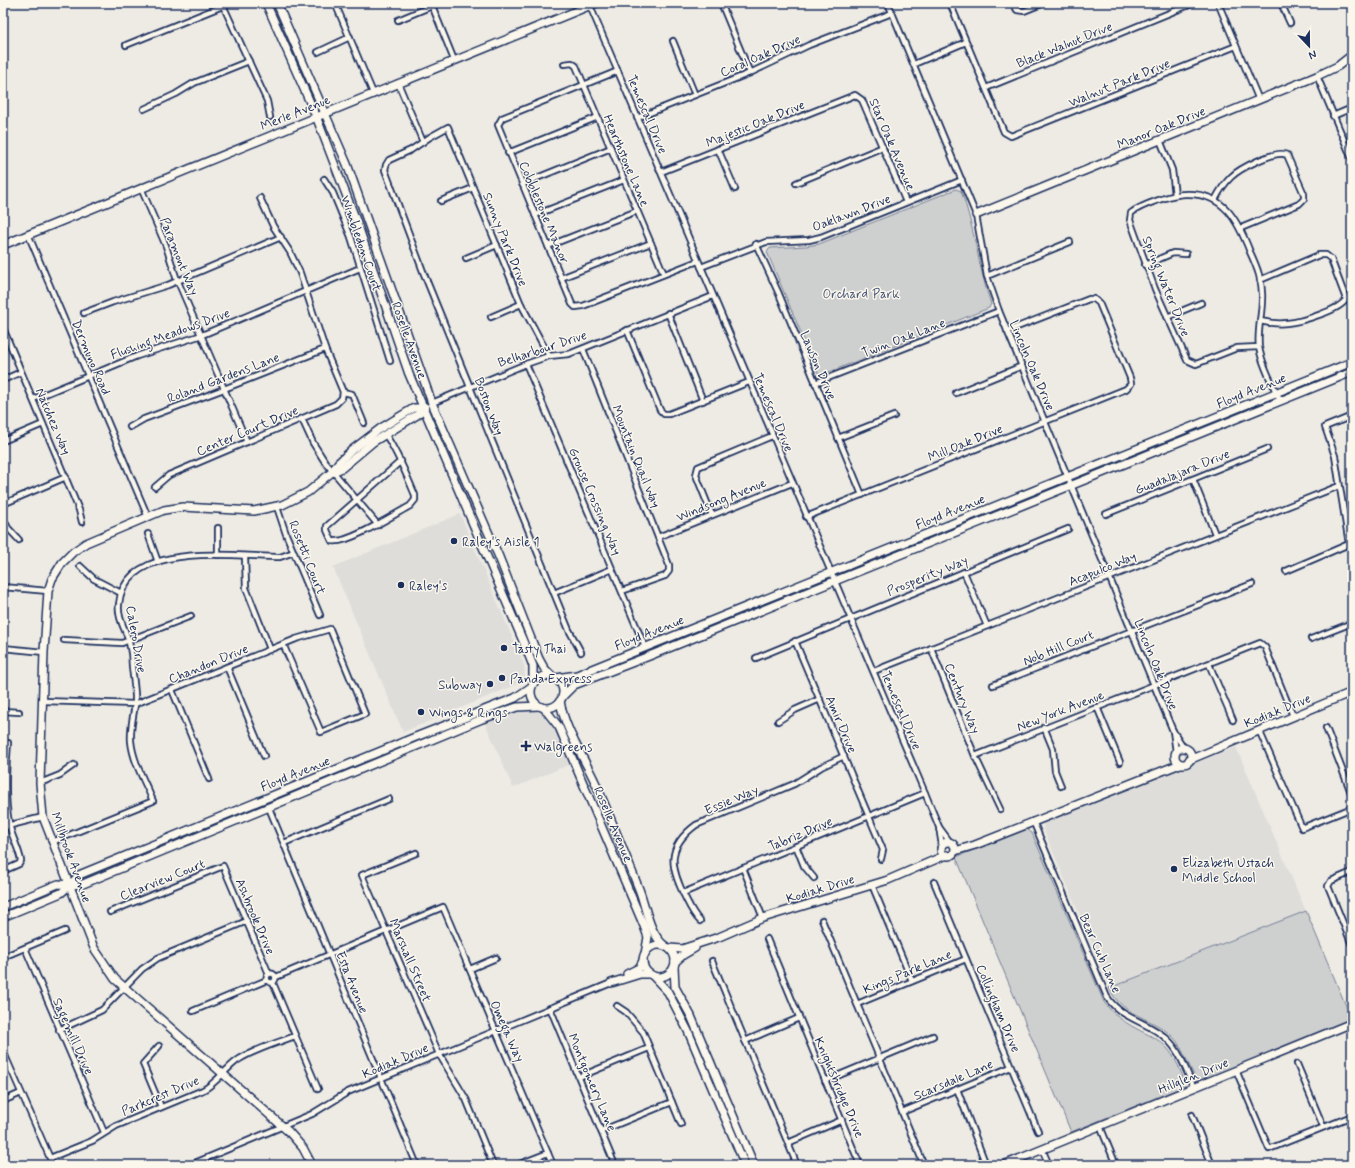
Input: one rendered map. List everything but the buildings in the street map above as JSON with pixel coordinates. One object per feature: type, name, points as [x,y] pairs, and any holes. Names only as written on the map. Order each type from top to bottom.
[{"type":"street","points":[[126,46],[223,4],[230,3]]},
{"type":"street","name":"Roselle Avenue","points":[[266,3],[316,116],[357,223],[398,344],[423,408],[526,648],[533,666],[532,685]]},
{"type":"street","name":"Roselle Avenue","points":[[277,3],[325,113],[366,214],[432,403],[483,518],[539,659],[544,668],[554,677]]},
{"type":"street","points":[[335,3],[373,93]]},
{"type":"street","points":[[398,20],[431,4],[439,3]]},
{"type":"street","points":[[720,3],[750,73]]},
{"type":"street","name":"Lincoln Oak Drive","points":[[888,3],[976,215],[987,276],[999,311],[1173,731],[1186,749]]},
{"type":"street","points":[[950,3],[986,88]]},
{"type":"street","points":[[1013,3],[1019,11],[1024,11],[1044,3]]},
{"type":"street","name":"Black Walnut Drive","points":[[986,88],[1194,3]]},
{"type":"street","points":[[1218,3],[1259,100]]},
{"type":"street","points":[[1281,3],[1290,23]]},
{"type":"street","points":[[223,4],[266,101],[270,117]]},
{"type":"street","points":[[431,4],[454,60]]},
{"type":"street","name":"Merle Avenue","points":[[3,245],[593,4]]},
{"type":"street","name":"Temescal Drive","points":[[593,4],[618,71],[698,261],[806,517],[874,671],[925,792],[939,827],[942,847]]},
{"type":"street","name":"Coral Oak Drive","points":[[638,118],[750,73],[810,45],[892,13]]},
{"type":"street","points":[[318,52],[350,38]]},
{"type":"street","points":[[673,41],[695,95]]},
{"type":"street","points":[[914,64],[966,42]]},
{"type":"street","name":"Walnut Park Drive","points":[[986,88],[1004,132],[1009,136],[1014,136],[1236,46]]},
{"type":"street","name":"Manor Oak Drive","points":[[976,215],[1316,76],[1338,66],[1352,54]]},
{"type":"street","points":[[144,109],[176,94],[194,83],[249,61]]},
{"type":"street","name":"Hearthstone Lane","points":[[564,64],[569,62],[575,64],[664,274]]},
{"type":"street","name":"Cobblestone Manor","points":[[618,71],[502,118],[498,122],[498,128],[508,153],[572,304],[579,308],[698,261]]},
{"type":"street","points":[[1316,76],[1352,160]]},
{"type":"street","points":[[398,83],[423,142]]},
{"type":"street","name":"Majestic Oak Drive","points":[[661,172],[852,95],[858,96]]},
{"type":"street","name":"Star Oak Avenue","points":[[858,96],[862,100],[906,202]]},
{"type":"street","points":[[1333,116],[1352,108]]},
{"type":"street","points":[[508,153],[598,117]]},
{"type":"street","name":"Sunny Park Drive","points":[[423,142],[448,127],[521,304],[549,356]]},
{"type":"street","points":[[1160,140],[1172,170],[1175,195],[1199,195],[1215,200],[1231,214],[1241,228],[1260,280],[1262,299],[1259,347],[1264,365],[1280,401]]},
{"type":"street","name":"Boston Way","points":[[423,142],[411,150],[389,160],[385,170],[424,274],[471,386],[569,630],[581,652]]},
{"type":"street","points":[[796,183],[882,147]]},
{"type":"street","points":[[522,184],[611,148]]},
{"type":"street","points":[[718,149],[735,189]]},
{"type":"street","points":[[1215,200],[1224,185],[1238,171],[1279,153],[1284,153],[1289,157],[1304,194],[1304,199],[1299,204],[1241,228]]},
{"type":"street","name":"Wimbledon Court","points":[[324,179],[333,193],[351,237],[390,361]]},
{"type":"street","points":[[535,215],[624,180]]},
{"type":"street","name":"Oaklawn Drive","points":[[701,267],[756,244],[821,237],[962,180]]},
{"type":"street","name":"Paramont Way","points":[[141,188],[166,246],[178,281],[247,442]]},
{"type":"street","points":[[441,201],[474,188]]},
{"type":"street","name":"Spring Water Drive","points":[[1175,195],[1134,211],[1130,215],[1130,220],[1145,265],[1187,360],[1196,364],[1237,348],[1259,347]]},
{"type":"street","points":[[260,198],[273,226],[296,263],[325,349],[343,392],[352,395],[364,423]]},
{"type":"street","points":[[548,246],[637,211]]},
{"type":"street","name":"Dermuno Road","points":[[28,234],[148,517]]},
{"type":"street","points":[[84,313],[178,281],[281,237]]},
{"type":"street","points":[[987,276],[1070,242]]},
{"type":"street","points":[[561,278],[651,243]]},
{"type":"street","name":"Lawson Drive","points":[[756,244],[779,294],[862,495]]},
{"type":"street","points":[[466,258],[497,246]]},
{"type":"street","points":[[1145,265],[1173,253],[1186,254]]},
{"type":"street","points":[[1260,280],[1319,256],[1326,255],[1331,259],[1346,295],[1345,301],[1341,306],[1296,322],[1278,324],[1260,321]]},
{"type":"street","name":"Flushing Meadows Drive","points":[[33,399],[137,356],[202,336],[360,268]]},
{"type":"street","name":"Belharbour Drive","points":[[148,517],[164,510],[179,508],[243,511],[277,507],[308,492],[332,472],[342,468],[373,442],[417,415],[423,408],[432,403],[526,364],[549,356],[569,354],[583,349],[668,313],[713,296]]},
{"type":"street","name":"Mill Oak Drive","points":[[806,517],[1126,389],[1130,385],[1131,381],[1099,303],[1094,299],[1089,299],[1007,331]]},
{"type":"street","points":[[1167,317],[1201,303]]},
{"type":"street","points":[[490,317],[521,304]]},
{"type":"street","name":"Twin Oak Lane","points":[[815,383],[999,311]]},
{"type":"street","points":[[668,313],[703,401]]},
{"type":"street","name":"Natchez Way","points":[[3,328],[66,478],[79,510],[82,522]]},
{"type":"street","points":[[627,330],[660,410],[664,414],[669,414],[750,382]]},
{"type":"street","name":"Roland Gardens Lane","points":[[130,426],[144,419],[325,349]]},
{"type":"street","name":"Mountain Quail Way","points":[[583,349],[669,565],[669,571],[665,576],[622,591]]},
{"type":"street","name":"Floyd Avenue","points":[[554,677],[577,675],[1352,362]]},
{"type":"street","name":"Grouse Crossing Way","points":[[526,364],[645,647]]},
{"type":"street","points":[[956,393],[1022,366]]},
{"type":"street","points":[[3,380],[21,372]]},
{"type":"street","name":"Floyd Avenue","points":[[562,698],[574,685],[582,681],[1072,486],[1352,372]]},
{"type":"street","name":"Center Court Drive","points":[[155,487],[169,475],[336,404],[342,398],[343,392]]},
{"type":"street","name":"Belharbour Drive","points":[[332,472],[338,462],[381,428],[414,408],[423,408]]},
{"type":"street","points":[[838,438],[894,416]]},
{"type":"street","points":[[1352,416],[1324,427],[1335,456],[1349,544],[1352,552]]},
{"type":"street","points":[[302,419],[319,454],[332,472],[355,500],[378,524]]},
{"type":"street","points":[[3,441],[43,424]]},
{"type":"street","points":[[385,434],[400,461],[415,499],[410,506],[378,524],[339,541],[332,541],[327,530],[327,526],[400,461]]},
{"type":"street","points":[[712,515],[696,475],[696,469],[700,465],[772,436]]},
{"type":"street","name":"Guadalajara Drive","points":[[1106,514],[1267,449]]},
{"type":"street","points":[[3,504],[66,478]]},
{"type":"street","points":[[1193,478],[1215,534]]},
{"type":"street","name":"Windsong Avenue","points":[[658,537],[792,483]]},
{"type":"street","name":"Acapulco Way","points":[[874,671],[1215,534],[1339,486]]},
{"type":"street","name":"Rosetti Court","points":[[277,507],[320,615]]},
{"type":"street","name":"Millbrook Avenue","points":[[148,517],[86,543],[73,552],[55,573],[48,591],[44,652],[44,701],[40,783],[43,817],[94,948],[108,971],[124,987],[283,1126],[302,1148],[312,1165]]},
{"type":"street","points":[[3,518],[8,528],[19,540]]},
{"type":"street","points":[[218,528],[218,555]]},
{"type":"street","name":"Prosperity Way","points":[[756,658],[1068,529]]},
{"type":"street","points":[[148,534],[158,562]]},
{"type":"street","points":[[1286,571],[1349,544]]},
{"type":"street","name":"Calero Drive","points":[[52,842],[153,801],[134,757],[131,741],[131,724],[135,704],[129,642],[118,606],[121,593],[132,576],[158,562],[189,555],[280,557],[294,552]]},
{"type":"street","points":[[245,557],[246,588],[270,649]]},
{"type":"street","points":[[80,566],[94,579],[121,593]]},
{"type":"street","points":[[554,593],[612,569]]},
{"type":"street","points":[[964,572],[987,626]]},
{"type":"street","name":"Nob Hill Court","points":[[993,685],[1252,584]]},
{"type":"street","points":[[3,587],[48,591]]},
{"type":"street","points":[[64,640],[115,643],[129,642],[191,616]]},
{"type":"street","points":[[1312,639],[1352,623]]},
{"type":"street","name":"Chandon Drive","points":[[44,701],[135,704],[283,644],[330,629],[365,714],[320,732],[283,644]]},
{"type":"street","name":"Amir Drive","points":[[795,641],[883,850],[881,859]]},
{"type":"street","name":"New York Avenue","points":[[975,756],[1044,727],[1154,686],[1260,643],[1265,647],[1293,716]]},
{"type":"street","points":[[3,648],[44,652]]},
{"type":"street","name":"Century Way","points":[[931,648],[975,756],[1000,809]]},
{"type":"street","points":[[1209,664],[1233,720]]},
{"type":"street","points":[[227,667],[264,756]]},
{"type":"street","points":[[541,676],[554,677],[562,685],[562,698],[554,706],[542,707],[532,699],[532,685],[541,676]]},
{"type":"street","name":"Floyd Avenue","points":[[3,917],[61,893],[79,876],[413,738],[515,698],[532,685]]},
{"type":"street","points":[[172,690],[209,779]]},
{"type":"street","name":"Kodiak Drive","points":[[1189,760],[1352,692]]},
{"type":"street","name":"Roselle Avenue","points":[[562,698],[564,718],[604,804],[646,906],[652,929],[658,939],[667,947]]},
{"type":"street","points":[[778,721],[794,710],[820,699]]},
{"type":"street","name":"Floyd Avenue","points":[[3,907],[58,884],[83,884],[449,733],[517,707],[542,707]]},
{"type":"street","name":"Roselle Avenue","points":[[542,707],[559,727],[646,932],[648,942],[644,957]]},
{"type":"street","points":[[1097,707],[1120,762]]},
{"type":"street","points":[[3,711],[18,712]]},
{"type":"street","points":[[449,733],[447,728],[476,717],[479,712]]},
{"type":"street","points":[[1044,727],[1053,749],[1055,771],[1061,786]]},
{"type":"street","points":[[1326,728],[1352,795]]},
{"type":"street","points":[[1259,730],[1302,828],[1352,808]]},
{"type":"street","name":"Lincoln Oak Drive","points":[[1173,731],[1175,754]]},
{"type":"street","points":[[373,764],[374,760],[415,743],[413,738]]},
{"type":"street","points":[[3,871],[21,862],[21,858],[9,824],[4,781],[8,743]]},
{"type":"street","points":[[982,842],[945,843],[942,847],[946,855],[950,855],[955,851],[982,842],[1157,772],[1186,763],[1191,756],[1186,749],[1180,749],[1157,772]]},
{"type":"street","name":"Kodiak Drive","points":[[1186,749],[1212,750]]},
{"type":"street","points":[[1175,754],[1176,760],[1180,764]]},
{"type":"street","name":"Essie Way","points":[[700,920],[694,915],[674,873],[674,859],[677,846],[683,834],[696,825],[794,784],[821,767],[844,756]]},
{"type":"street","points":[[40,783],[60,775],[74,765]]},
{"type":"street","name":"Tabriz Drive","points":[[683,893],[925,792]]},
{"type":"street","points":[[284,843],[389,799]]},
{"type":"street","name":"Esta Avenue","points":[[269,808],[417,1165]]},
{"type":"street","points":[[3,827],[9,824],[43,817]]},
{"type":"street","name":"Bear Cub Lane","points":[[1033,821],[1107,997],[1123,1014],[1159,1033],[1174,1046],[1194,1088]]},
{"type":"street","name":"Temescal Drive","points":[[939,827],[951,843]]},
{"type":"street","points":[[951,843],[955,846],[955,851]]},
{"type":"street","points":[[796,846],[804,866],[814,878]]},
{"type":"street","name":"Kodiak Drive","points":[[928,862],[942,847]]},
{"type":"street","name":"Marshall Street","points":[[416,853],[362,875],[387,930],[439,1054],[466,1099],[493,1165]]},
{"type":"street","name":"Kodiak Drive","points":[[675,965],[683,955],[719,937],[763,918],[872,885],[946,855]]},
{"type":"street","name":"Clearview Court","points":[[110,912],[223,866]]},
{"type":"street","name":"Ashbrook Drive","points":[[223,866],[269,974]]},
{"type":"street","points":[[743,868],[763,918]]},
{"type":"street","points":[[1352,872],[1331,881],[1328,886],[1352,945]]},
{"type":"street","name":"Collingham Drive","points":[[934,882],[1038,1131]]},
{"type":"street","points":[[872,885],[912,981]]},
{"type":"street","name":"Omega Way","points":[[387,930],[443,907],[495,1031],[524,1093],[553,1165]]},
{"type":"street","points":[[822,920],[924,1165]]},
{"type":"street","points":[[59,1030],[102,1010],[142,969],[158,958],[247,921]]},
{"type":"street","points":[[273,982],[276,977],[387,930]]},
{"type":"street","points":[[3,957],[65,931]]},
{"type":"street","name":"Kodiak Drive","points":[[667,947],[682,949],[719,937]]},
{"type":"street","name":"Knightsbridge Drive","points":[[767,940],[860,1165]]},
{"type":"street","points":[[745,1165],[688,1030],[668,992],[645,968],[644,957],[654,946],[667,947],[674,955],[674,987],[692,1016],[754,1165]]},
{"type":"street","name":"Sagemill Drive","points":[[25,948],[104,1132]]},
{"type":"street","name":"Kodiak Drive","points":[[611,983],[637,969],[644,957]]},
{"type":"street","points":[[470,969],[496,958]]},
{"type":"street","name":"Kings Park Lane","points":[[857,1004],[966,959]]},
{"type":"street","points":[[712,962],[797,1165]]},
{"type":"street","points":[[651,975],[661,977],[666,976],[675,965]]},
{"type":"street","points":[[267,980],[269,974],[273,974],[276,977]]},
{"type":"street","name":"Kodiak Drive","points":[[190,1165],[312,1114],[348,1092],[550,1008],[611,983],[640,974],[651,975]]},
{"type":"street","points":[[192,1011],[267,980],[273,982],[318,1088]]},
{"type":"street","points":[[617,1006],[626,1012],[639,1027],[681,1124]]},
{"type":"street","name":"Montgomery Lane","points":[[550,1008],[615,1165]]},
{"type":"street","points":[[745,1041],[799,1018]]},
{"type":"street","name":"Hillglen Drive","points":[[1004,1165],[1236,1070],[1351,1025]]},
{"type":"street","name":"Parkcrest Drive","points":[[50,1158],[92,1141],[104,1132],[207,1088],[239,1060],[295,1036]]},
{"type":"street","points":[[826,1081],[933,1036]]},
{"type":"street","points":[[159,1046],[143,1064],[161,1107]]},
{"type":"street","points":[[579,1077],[649,1048]]},
{"type":"street","points":[[3,1051],[53,1165]]},
{"type":"street","points":[[1297,1064],[1323,1126]]},
{"type":"street","name":"Scarsdale Lane","points":[[902,1112],[1012,1067]]},
{"type":"street","points":[[1236,1070],[1269,1149],[1323,1126],[1352,1116]]},
{"type":"street","points":[[957,1090],[986,1165]]},
{"type":"street","points":[[3,1101],[21,1093]]},
{"type":"street","points":[[601,1131],[672,1102]]},
{"type":"street","points":[[1192,1115],[1212,1165]]},
{"type":"street","points":[[788,1143],[842,1120]]},
{"type":"street","points":[[1100,1126],[1116,1165]]},
{"type":"street","points":[[1042,1149],[1049,1165]]},
{"type":"street","points":[[517,1165],[548,1153]]},
{"type":"shaded area","points":[[460,514],[524,665],[525,677],[518,684],[403,732],[333,567]]},
{"type":"shaded area","points":[[533,707],[548,714],[557,725],[573,763],[513,788],[484,720],[517,709]]},
{"type":"shaded area","name":"Elizabeth Ustach Middle School","points":[[1236,747],[1306,911],[1110,987],[1043,828],[1044,823]]},
{"type":"green space","name":"Orchard Park","points":[[956,189],[961,191],[970,219],[991,304],[989,308],[822,375],[818,373],[767,252],[770,248],[819,244]]},
{"type":"green space","points":[[1027,829],[1032,833],[1104,1002],[1118,1017],[1163,1044],[1175,1059],[1184,1081],[1184,1085],[1180,1088],[1071,1132],[956,857]]},
{"type":"green space","points":[[1306,911],[1352,1020],[1202,1080],[1196,1078],[1174,1038],[1157,1025],[1130,1011],[1122,1005],[1115,998],[1109,988]]},
{"type":"place","name":"Raley's Aisle 1","points":[[454,541]]},
{"type":"place","name":"Raley's","points":[[401,585]]},
{"type":"place","name":"Tasty Thai","points":[[504,648]]},
{"type":"place","name":"Panda Express","points":[[502,678]]},
{"type":"place","name":"Subway","points":[[490,684]]},
{"type":"place","name":"Wings & Rings","points":[[421,712]]},
{"type":"place","name":"Walgreens","points":[[526,746]]},
{"type":"place","name":"Elizabeth Ustach Middle School","points":[[1174,869]]}]
